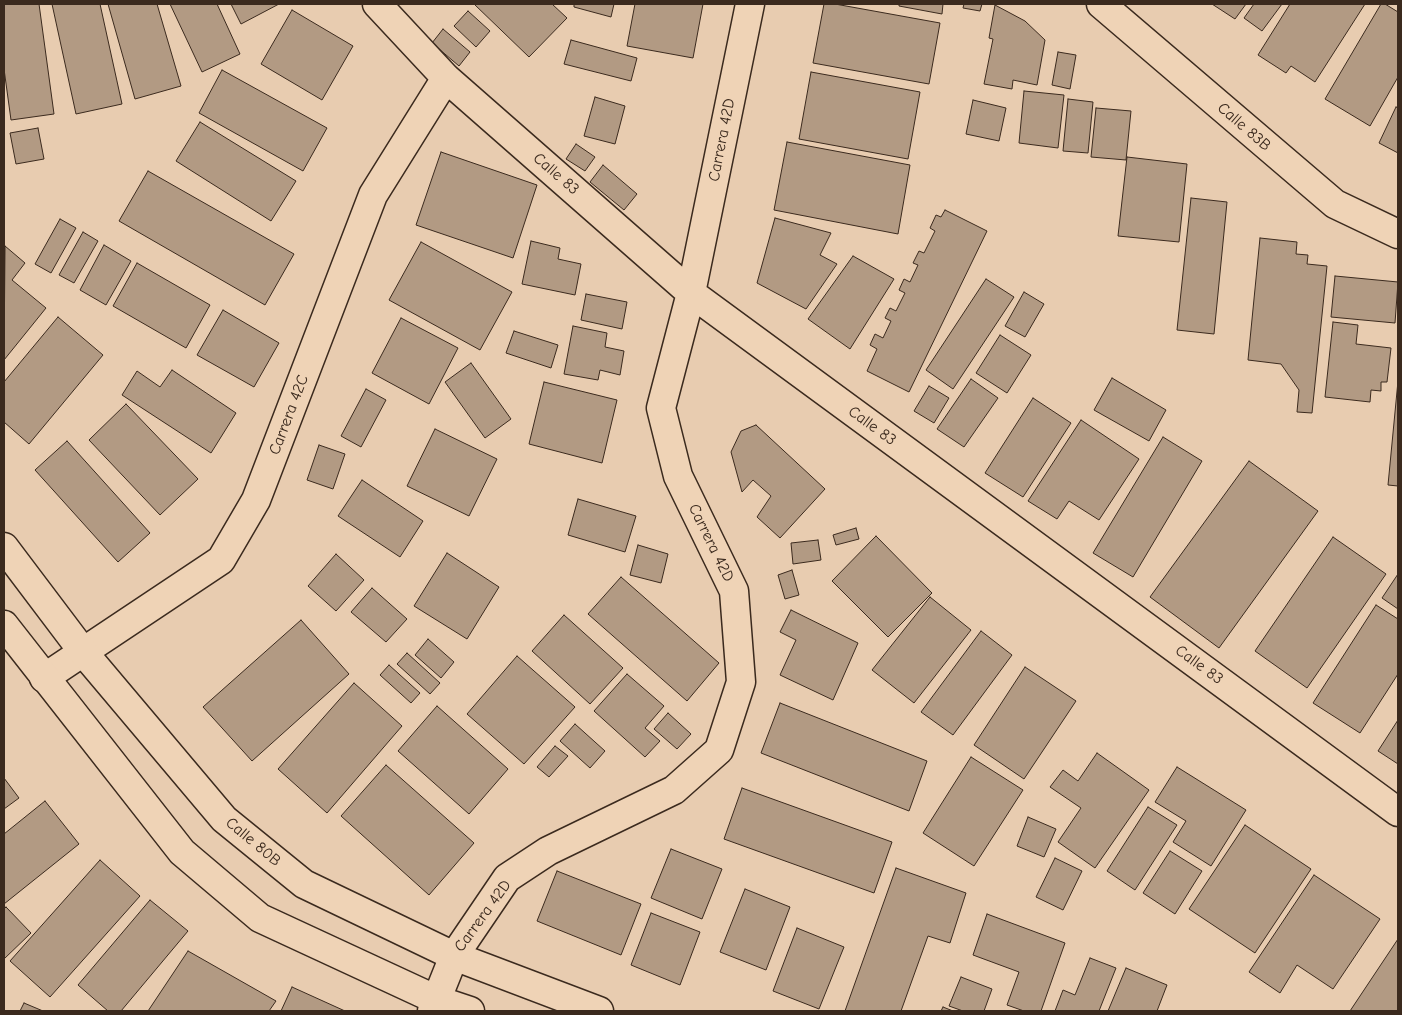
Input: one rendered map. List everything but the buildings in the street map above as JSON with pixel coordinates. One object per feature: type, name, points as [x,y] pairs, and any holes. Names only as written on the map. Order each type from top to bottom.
[{"type":"street","name":"Calle 83","points":[[377,4],[446,78],[691,293],[1398,812]]},
{"type":"street","name":"Carrera 42D","points":[[435,1005],[454,956],[507,878],[548,851],[674,790],[719,750],[741,682],[734,591],[678,476],[661,408],[691,293],[750,4]]},
{"type":"street","name":"Calle 83B","points":[[1101,4],[1335,204],[1398,234]]},
{"type":"street","name":"Carrera 42C","points":[[44,678],[221,560],[256,500],[373,195],[446,78]]},
{"type":"street","name":"Calle 80B","points":[[4,547],[84,653],[224,818],[304,884],[454,956],[599,1011]]},
{"type":"street","points":[[4,625],[182,852],[260,918],[435,1005],[470,1011]]}]
